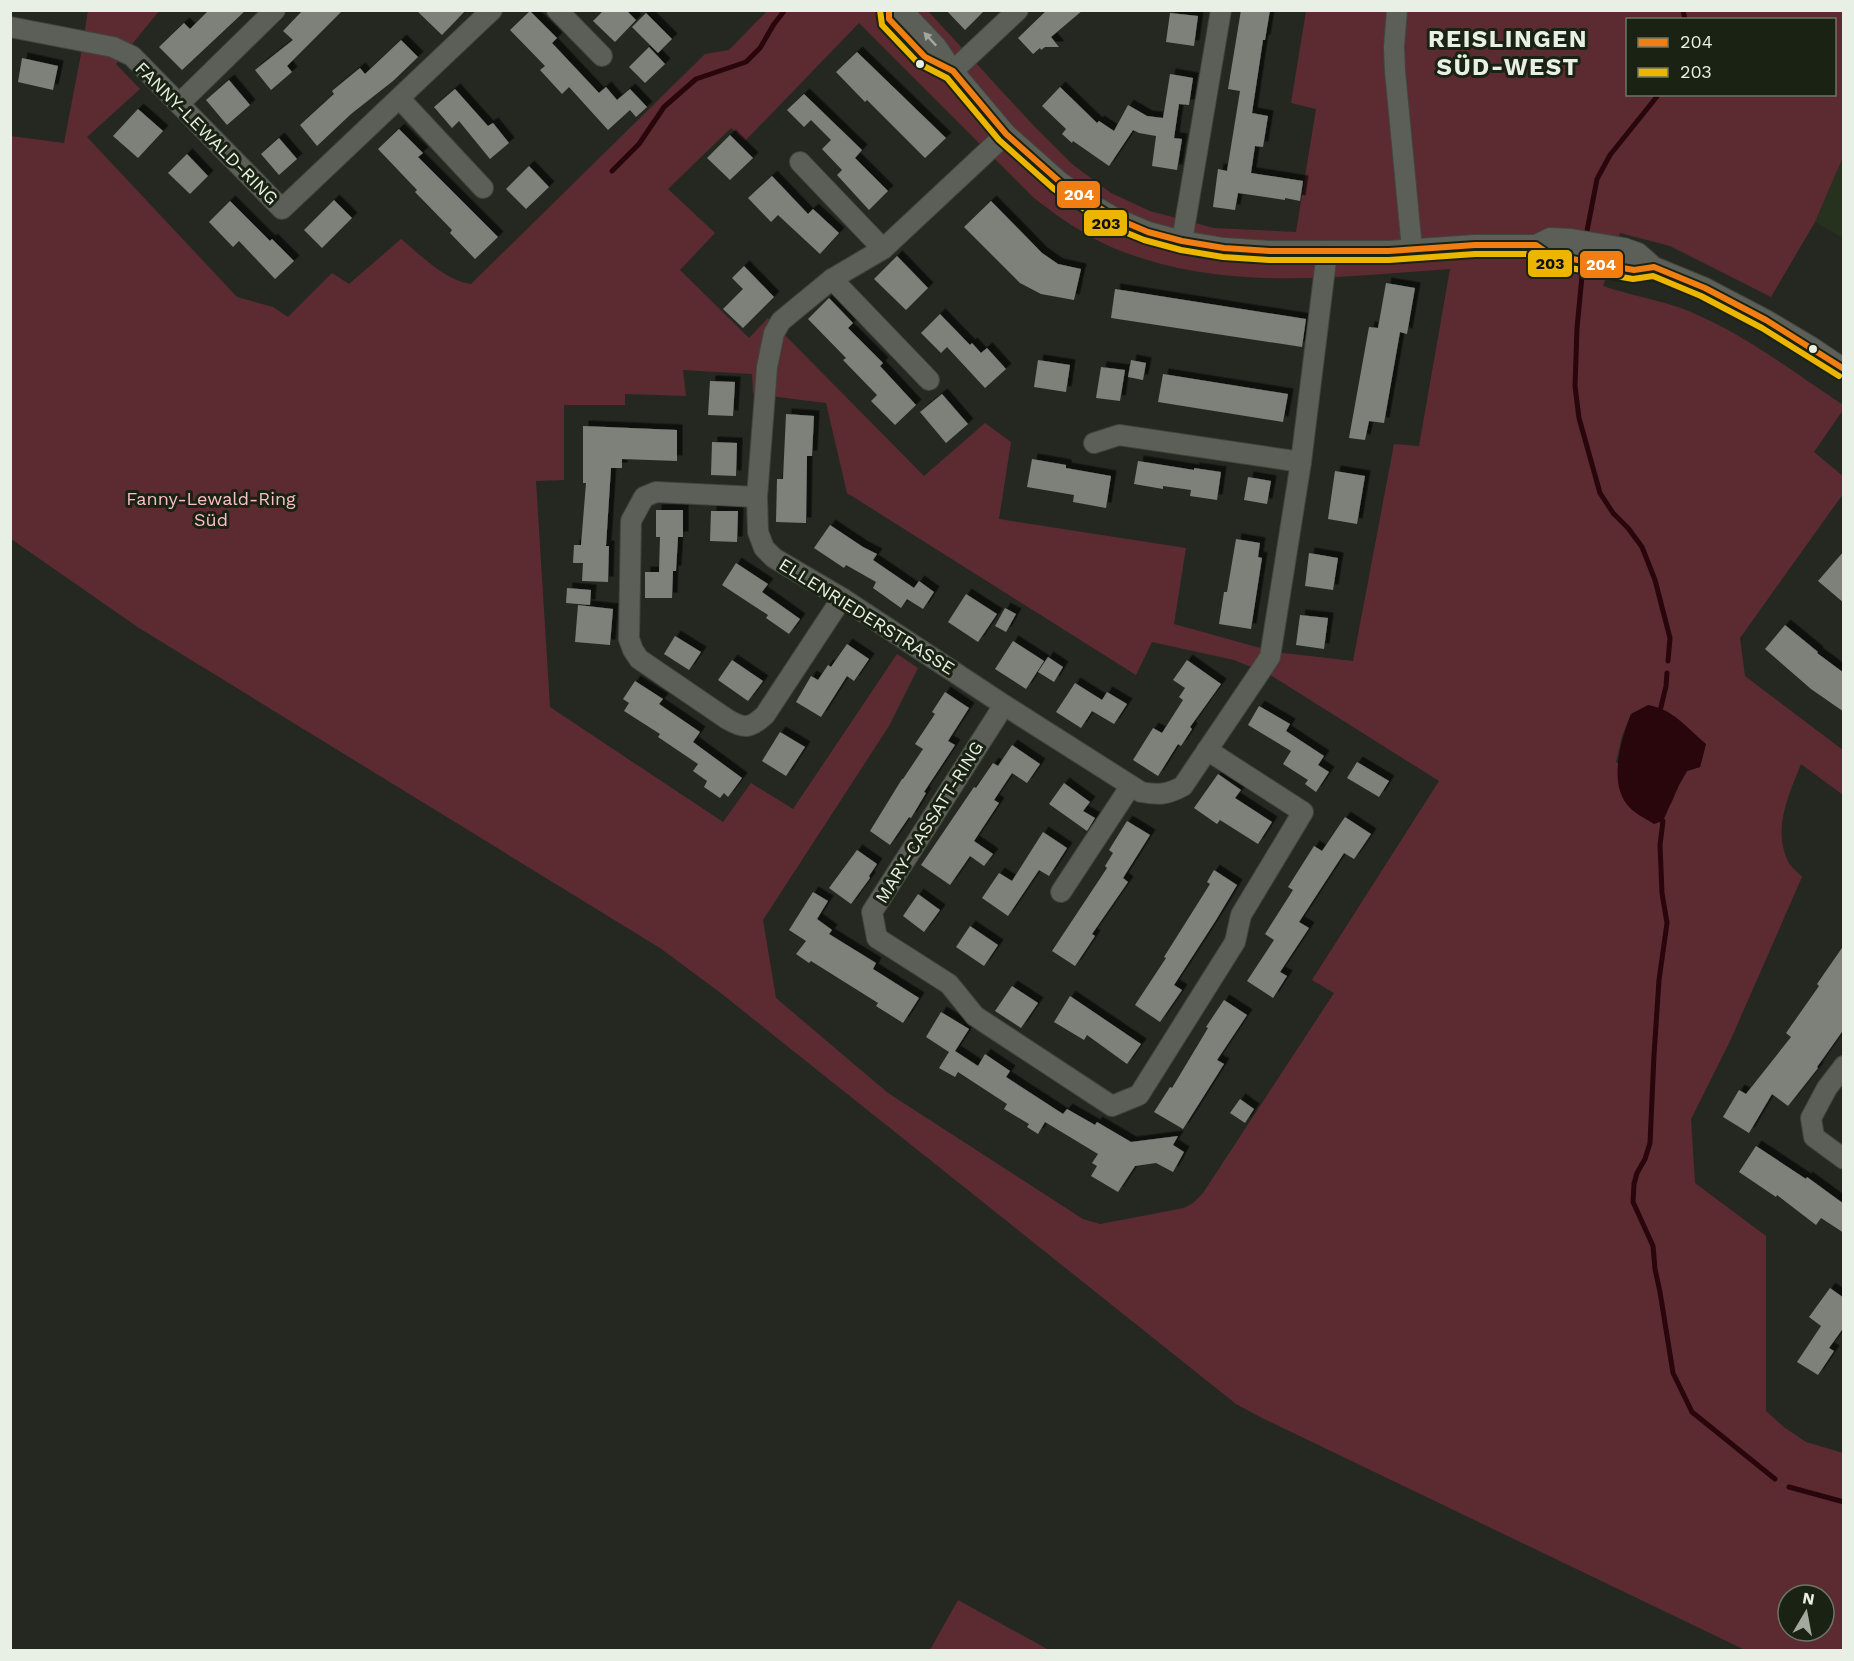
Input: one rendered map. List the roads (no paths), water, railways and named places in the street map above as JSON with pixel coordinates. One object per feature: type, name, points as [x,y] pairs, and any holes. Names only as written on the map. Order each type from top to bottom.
[{"type":"street","points":[[179,104],[275,10]]},
{"type":"street","name":"FANNY-LEWALD-RING","points":[[10,27],[113,47],[132,56],[282,209],[492,10]]},
{"type":"street","points":[[557,10],[602,57]]},
{"type":"street","points":[[889,10],[889,20],[925,57],[953,71]]},
{"type":"street","points":[[902,10],[936,46],[953,71],[1006,134],[1060,182],[1093,205],[1115,218],[1148,232],[1182,241],[1224,248],[1327,252],[1536,245],[1550,238],[1571,248],[1622,258],[1634,270],[1654,267],[1705,288],[1766,320],[1844,369]]},
{"type":"street","points":[[953,71],[1018,10]]},
{"type":"street","points":[[1182,241],[1221,10]]},
{"type":"street","points":[[1397,10],[1395,71],[1412,249]]},
{"type":"street","points":[[400,99],[483,188]]},
{"type":"street","name":"ELLENRIEDERSTRASSE","points":[[1006,134],[883,249],[832,279],[781,321],[774,333],[767,367],[757,497],[758,532],[764,548],[774,558],[842,598],[1141,792],[1155,795],[1170,793],[1183,786],[1269,657],[1301,462],[1327,252]]},
{"type":"street","points":[[800,162],[883,249]]},
{"type":"street","points":[[832,279],[928,380]]},
{"type":"street","points":[[1094,443],[1119,435],[1301,462]]},
{"type":"street","points":[[757,497],[656,492],[644,497],[631,520],[629,639],[639,659],[727,719],[740,726],[748,726],[765,715],[842,598]]},
{"type":"street","name":"MARY-CASSATT-RING","points":[[1004,705],[872,912],[878,938],[949,984],[975,1016],[1112,1106],[1139,1095],[1235,942],[1241,915],[1303,813],[1208,750]]},
{"type":"street","points":[[1061,892],[1130,787]]},
{"type":"street","points":[[1844,1066],[1827,1088],[1810,1118],[1814,1137],[1844,1159]]},
{"type":"waterway","points":[[612,171],[639,144],[664,107],[696,79],[746,62],[760,48],[785,10]]},
{"type":"waterway","points":[[1683,10],[1685,18]]},
{"type":"waterway","points":[[1586,236],[1597,179],[1610,155],[1657,96]]},
{"type":"waterway","points":[[1583,266],[1577,328],[1575,386],[1579,418],[1600,493],[1613,513],[1642,547],[1655,580],[1670,638],[1668,661]]},
{"type":"waterway","points":[[1661,707],[1667,673]]},
{"type":"waterway","points":[[1663,821],[1660,845],[1662,893],[1667,923],[1659,980],[1650,1143],[1637,1173],[1633,1202],[1653,1246],[1673,1373],[1692,1412],[1775,1479]]},
{"type":"waterway","points":[[1789,1487],[1844,1502]]},
{"type":"district","name":"REISLINGEN SÜD-WEST","points":[[1508,53]]},
{"type":"park label","name":"Fanny-Lewald-Ring Süd","points":[[211,508]]}]
